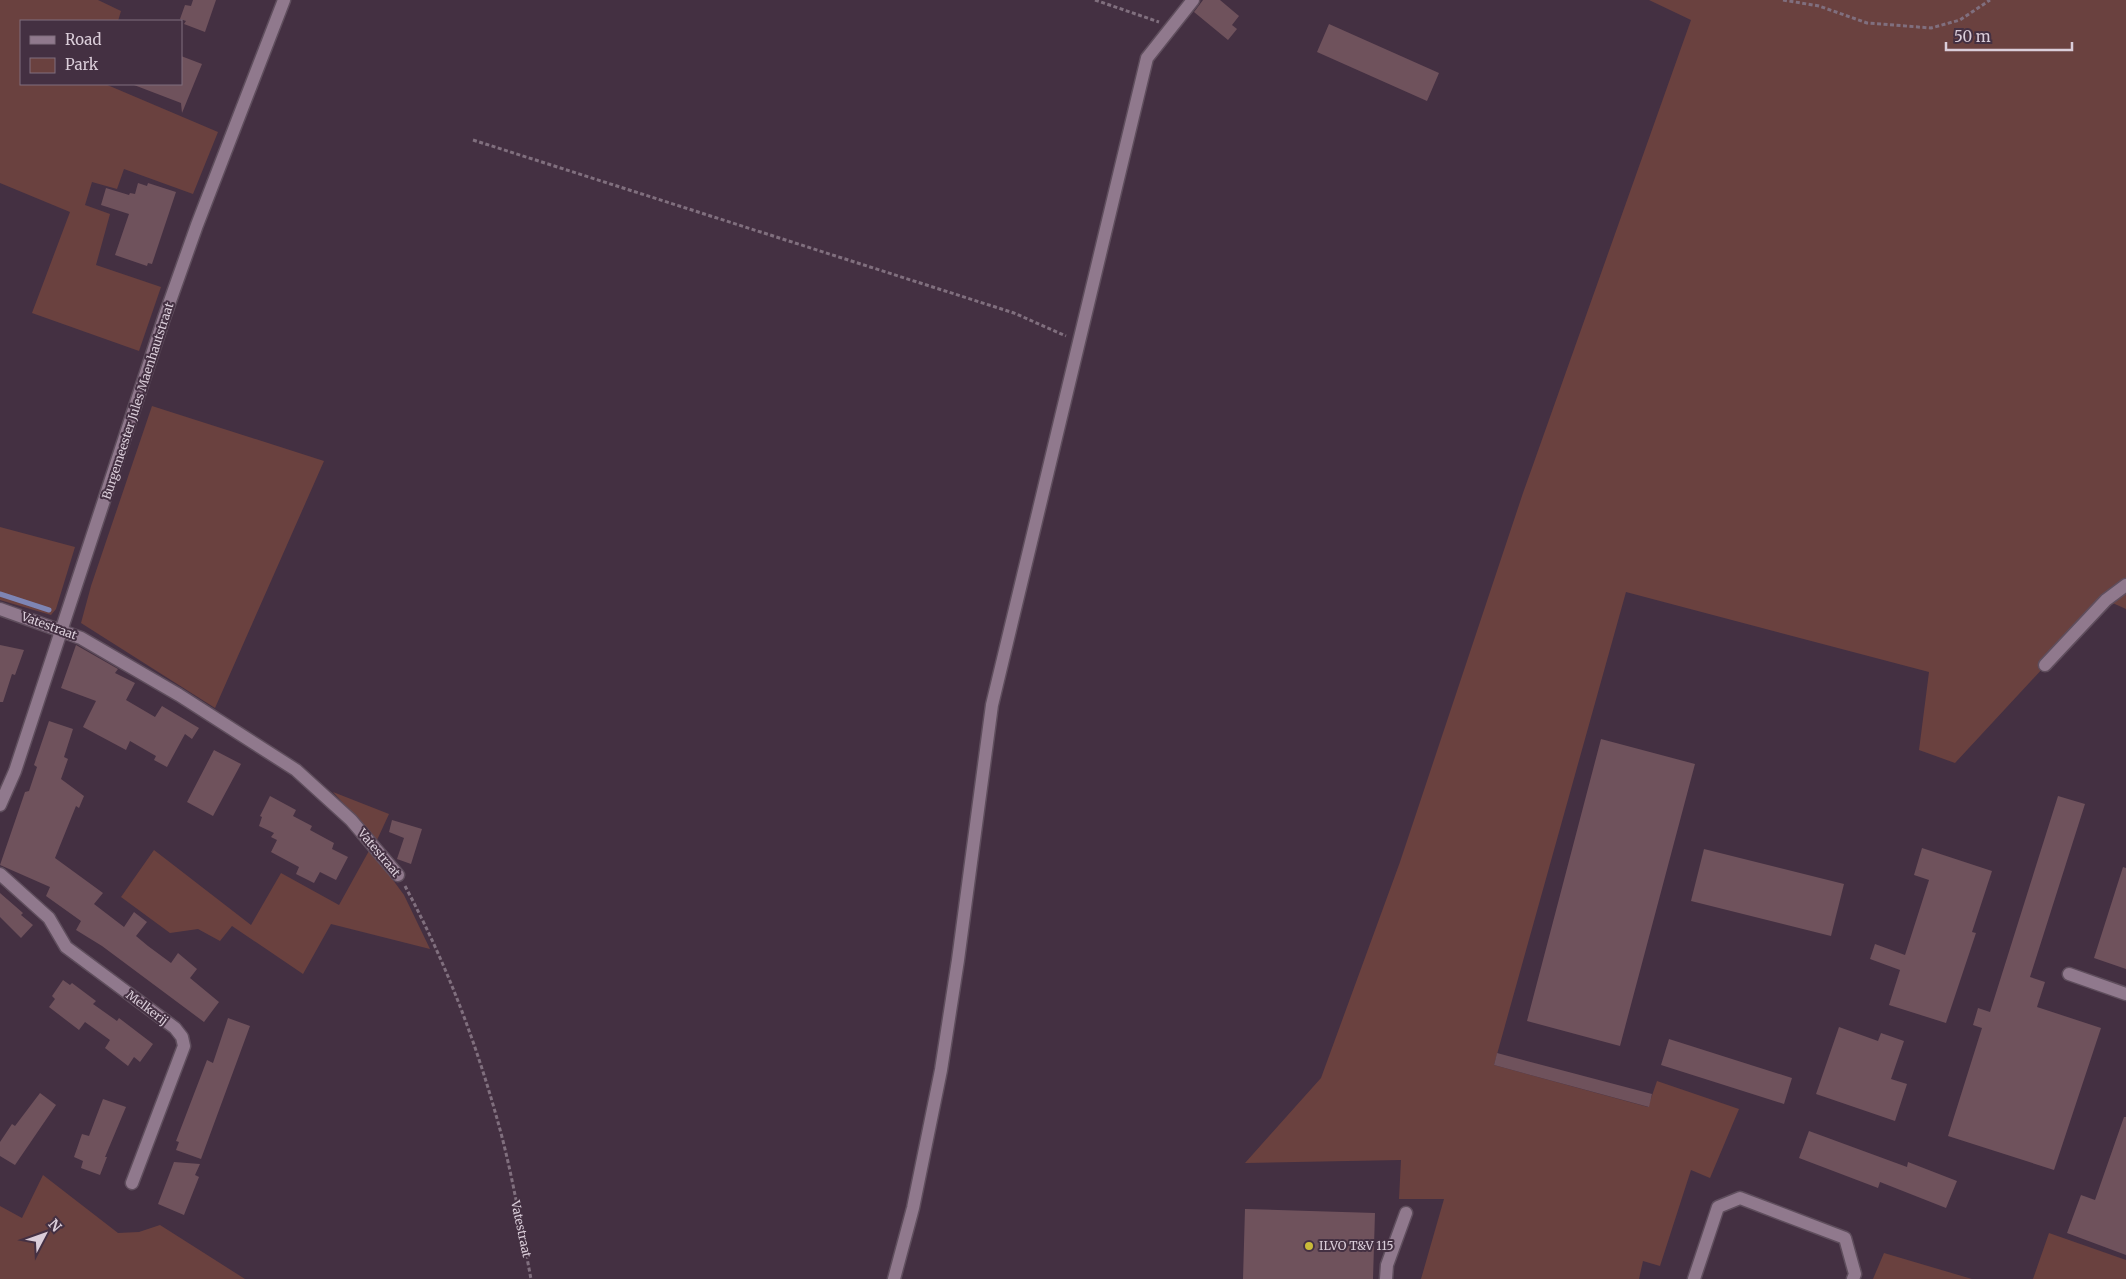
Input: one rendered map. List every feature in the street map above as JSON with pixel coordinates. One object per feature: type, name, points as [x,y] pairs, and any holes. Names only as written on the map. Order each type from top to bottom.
[{"type":"street","name":"Burgemeester Jules Maenhautstraat","points":[[0,805],[15,771],[168,309],[284,0]]},
{"type":"street","points":[[894,1279],[912,1208],[941,1070],[958,960],[992,705],[1147,58],[1193,0]]},
{"type":"street","points":[[2046,665],[2106,600],[2126,585]]},
{"type":"street","name":"Vatestraat","points":[[0,609],[82,638],[180,695],[296,770],[351,820],[398,875]]},
{"type":"street","name":"Melkerij","points":[[0,874],[48,918],[66,946],[175,1028],[182,1037],[184,1046],[132,1182]]},
{"type":"street","points":[[2069,974],[2126,994]]},
{"type":"street","points":[[1694,1279],[1718,1206],[1740,1198],[1845,1238],[1855,1274],[1853,1279]]},
{"type":"street","points":[[1386,1279],[1387,1265],[1406,1212]]},
{"type":"path","points":[[1095,0],[1171,26]]},
{"type":"path","points":[[1783,0],[1819,6],[1867,23],[1931,28],[1960,20],[1990,0]]},
{"type":"path","points":[[472,140],[1014,313],[1078,341]]},
{"type":"path","name":"Vatestraat","points":[[398,875],[434,940],[479,1058],[502,1138],[532,1279]]},
{"type":"green space","points":[[0,0],[98,0],[121,11],[118,20],[20,20],[20,85],[107,85],[218,132],[193,194],[124,169],[117,189],[92,182],[85,205],[110,214],[96,265],[161,287],[139,351],[32,313],[70,212],[0,183]]},
{"type":"green space","points":[[1649,0],[2126,0],[2126,609],[2106,600],[1955,763],[1919,750],[1929,672],[1626,592],[1494,1065],[1648,1107],[1657,1081],[1739,1109],[1710,1178],[1691,1170],[1660,1266],[1643,1261],[1639,1279],[1421,1279],[1444,1199],[1399,1199],[1401,1160],[1245,1163],[1321,1078],[1400,862],[1523,493],[1691,20]]},
{"type":"green space","points":[[152,406],[324,461],[215,708],[81,623],[91,586]]},
{"type":"green space","points":[[0,527],[75,547],[56,609],[51,615],[0,600]]},
{"type":"green space","points":[[333,792],[389,814],[377,840]]},
{"type":"green space","points":[[370,849],[404,895],[430,949],[331,924],[303,974],[232,926],[220,941],[198,929],[170,933],[121,897],[154,850],[251,925],[281,873],[339,905]]},
{"type":"green space","points":[[43,1175],[118,1233],[139,1232],[160,1225],[245,1279],[0,1279],[0,1206],[22,1218]]},
{"type":"green space","points":[[2049,1233],[2126,1260],[2126,1279],[2033,1279]]},
{"type":"green space","points":[[1884,1253],[1972,1279],[1873,1279]]},
{"type":"building","points":[[193,0],[216,0],[205,32],[184,24],[186,21],[180,19],[185,5],[191,6]]},
{"type":"building","points":[[1203,0],[1220,0],[1239,16],[1232,25],[1237,29],[1228,40],[1194,12]]},
{"type":"building","points":[[1329,24],[1439,73],[1427,101],[1317,52]]},
{"type":"building","points":[[182,56],[202,64],[182,113],[181,103],[134,85],[182,85]]},
{"type":"building","points":[[138,183],[147,186],[148,183],[176,192],[152,264],[148,263],[147,266],[115,255],[129,214],[101,205],[106,188],[129,195],[130,193],[135,194]]},
{"type":"building","points":[[0,645],[24,650],[15,675],[12,674],[3,702],[0,702]]},
{"type":"building","points":[[76,645],[118,669],[115,673],[135,683],[126,700],[155,717],[162,706],[199,728],[192,739],[185,734],[167,767],[154,760],[156,756],[130,741],[126,750],[83,727],[96,701],[61,688]]},
{"type":"building","points":[[49,721],[73,729],[64,757],[68,759],[61,779],[84,796],[79,808],[76,806],[55,858],[103,893],[94,904],[124,927],[134,912],[147,922],[136,936],[171,963],[178,953],[197,969],[190,978],[219,1002],[204,1022],[102,946],[76,930],[81,921],[46,896],[50,887],[0,865],[25,792],[29,791],[37,767],[34,765]]},
{"type":"building","points":[[1601,739],[1695,764],[1620,1046],[1527,1021]]},
{"type":"building","points":[[214,750],[241,764],[213,816],[187,802]]},
{"type":"building","points":[[270,796],[296,810],[293,816],[312,826],[310,830],[334,843],[332,849],[348,857],[336,880],[320,872],[314,883],[296,874],[299,867],[271,852],[277,840],[271,837],[274,833],[259,826],[262,817],[260,816]]},
{"type":"building","points":[[2058,796],[2085,804],[2030,977],[2045,982],[2037,1007],[2101,1028],[2054,1170],[1948,1136],[1982,1028],[1973,1025],[1978,1008],[1990,1012]]},
{"type":"building","points":[[392,820],[422,829],[411,864],[397,859],[404,838],[389,832]]},
{"type":"building","points":[[1922,848],[1992,871],[1972,932],[1976,933],[1946,1023],[1889,1005],[1900,970],[1870,959],[1875,944],[1905,955],[1929,880],[1914,875]]},
{"type":"building","points":[[1704,849],[1844,884],[1831,936],[1691,901]]},
{"type":"building","points":[[2123,867],[2126,868],[2126,969],[2094,958]]},
{"type":"building","points":[[0,893],[23,913],[21,915],[33,925],[21,938],[0,917]]},
{"type":"building","points":[[63,980],[70,985],[72,983],[96,1001],[93,1004],[117,1021],[119,1018],[153,1044],[140,1062],[134,1057],[128,1066],[105,1048],[110,1040],[85,1022],[79,1030],[49,1007],[55,999],[52,996]]},
{"type":"building","points":[[228,1018],[250,1026],[201,1159],[176,1150],[179,1142],[176,1141],[207,1060],[213,1063]]},
{"type":"building","points":[[1839,1027],[1878,1041],[1881,1033],[1904,1041],[1891,1079],[1907,1084],[1895,1121],[1816,1094]]},
{"type":"building","points":[[1669,1039],[1792,1078],[1784,1104],[1661,1065]]},
{"type":"building","points":[[1497,1053],[1652,1094],[1649,1107],[1494,1065]]},
{"type":"building","points":[[40,1093],[56,1105],[15,1165],[0,1156],[0,1142],[12,1124],[15,1126]]},
{"type":"building","points":[[103,1099],[126,1107],[105,1157],[107,1157],[100,1175],[81,1168],[83,1161],[74,1157],[82,1134],[89,1136]]},
{"type":"building","points":[[2124,1117],[2126,1117],[2126,1255],[2067,1233],[2081,1195],[2095,1200]]},
{"type":"building","points":[[1809,1131],[1907,1167],[1908,1162],[1957,1181],[1946,1208],[1880,1182],[1878,1188],[1799,1158]]},
{"type":"building","points":[[174,1162],[200,1164],[195,1175],[199,1177],[184,1215],[158,1204]]},
{"type":"building","name":"ILVO T&V 115","points":[[1245,1209],[1375,1213],[1373,1279],[1243,1279]]},
{"type":"waterway","points":[[0,594],[49,610]]},
{"type":"place","name":"ILVO T&V 115","points":[[1309,1246]]}]
